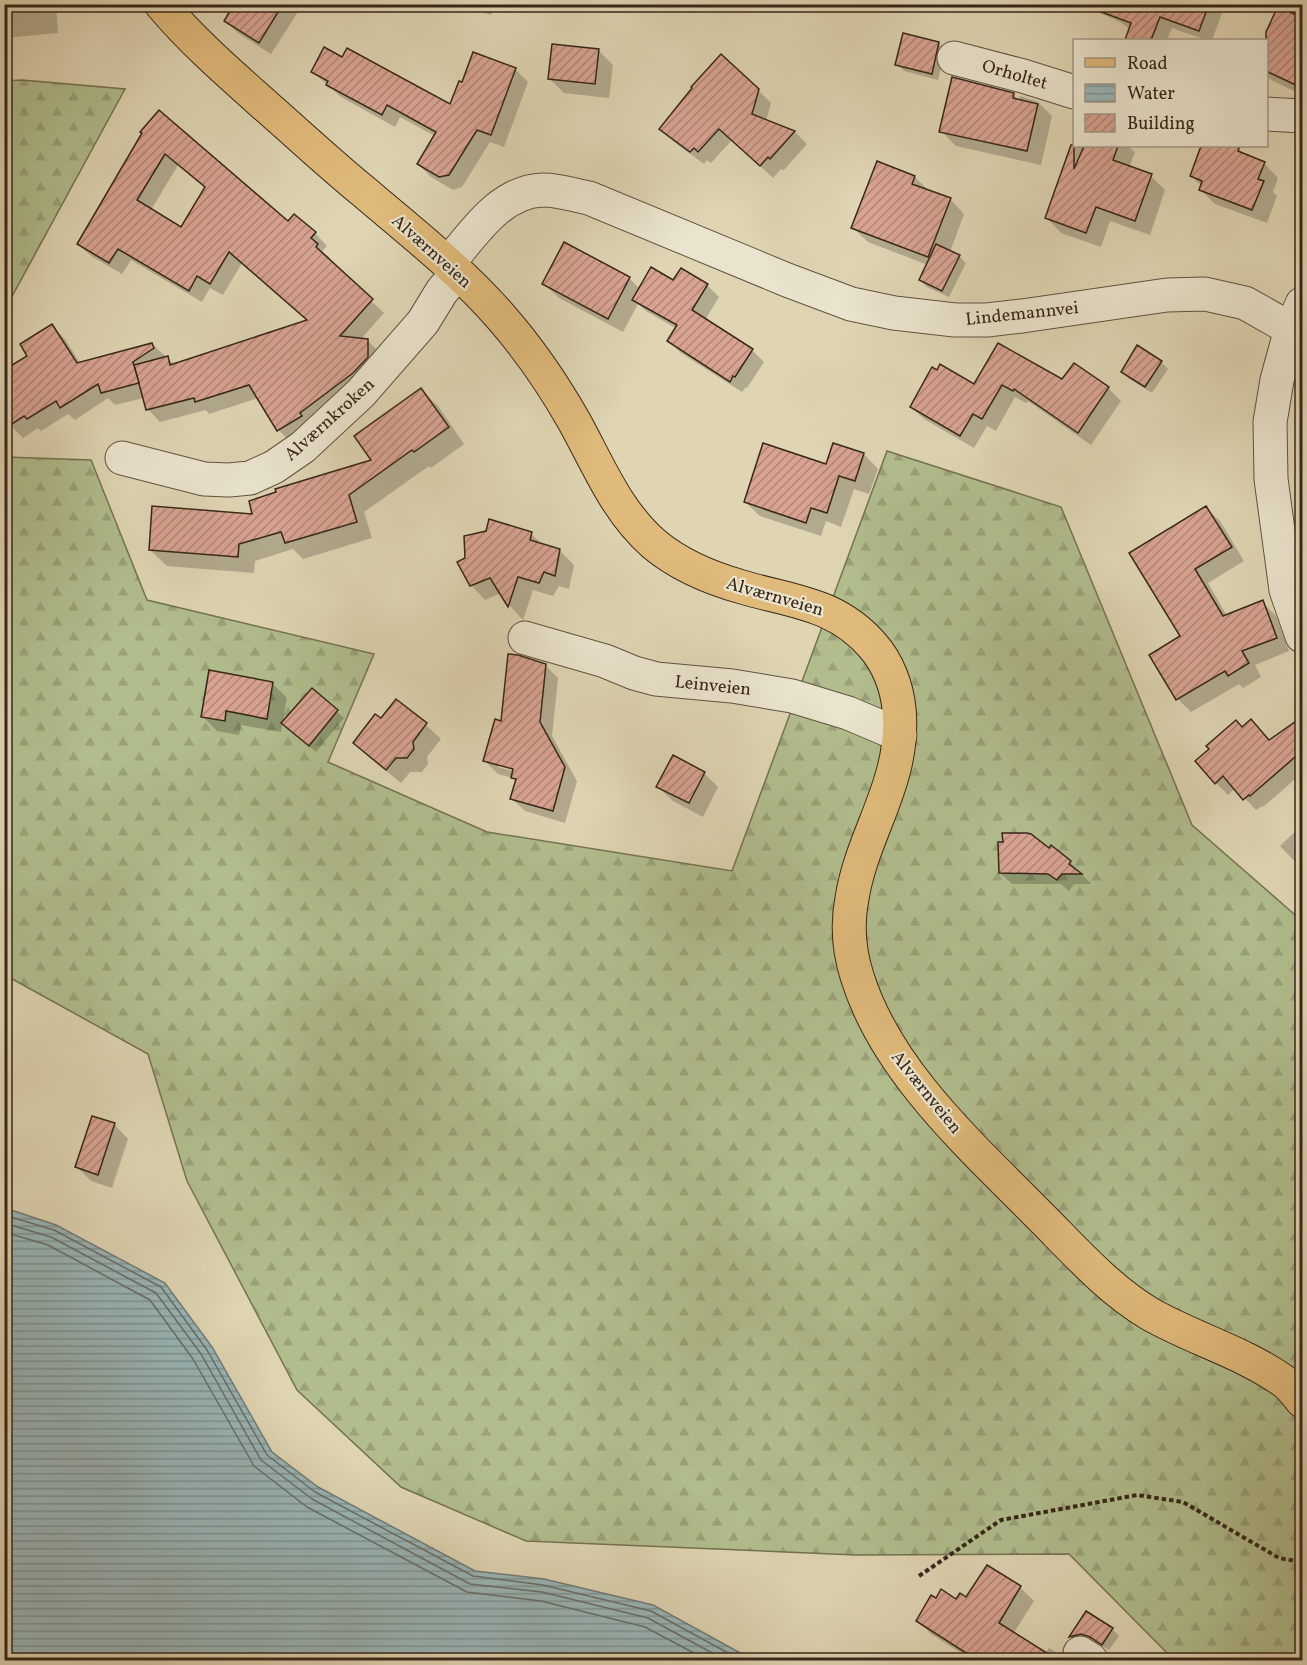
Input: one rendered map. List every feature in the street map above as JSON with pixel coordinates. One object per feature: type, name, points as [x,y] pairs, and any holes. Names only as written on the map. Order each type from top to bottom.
[{"type":"main road","name":"Alværnveien","points":[[161,4],[183,30],[212,58],[453,268],[497,312],[539,363],[574,420],[622,509],[648,538],[675,559],[706,575],[816,606],[832,613],[852,626],[876,649],[891,674],[897,696],[900,735],[891,783],[858,873],[852,897],[849,926],[852,958],[859,983],[875,1020],[915,1081],[967,1142],[1087,1262],[1148,1312],[1281,1379],[1302,1398]]},
{"type":"street","name":"Orholtet","points":[[954,57],[1073,92]]},
{"type":"street","points":[[1268,114],[1302,116]]},
{"type":"street","name":"Lindemannvei","points":[[453,268],[498,207],[512,198],[542,190],[559,191],[589,198],[787,280],[851,304],[894,313],[955,320],[987,320],[1167,295],[1205,294],[1297,317],[1277,380],[1270,422],[1271,479],[1286,590],[1302,636]]},
{"type":"street","name":"Alværnkroken","points":[[122,458],[204,479],[250,478],[274,467],[303,447],[361,393],[423,322],[453,268]]},
{"type":"street","name":"Leinveien","points":[[525,638],[605,661],[656,679],[732,686],[792,696],[848,713],[900,735]]},
{"type":"path","points":[[919,1575],[1001,1520],[1137,1496],[1183,1503],[1279,1558],[1302,1562]]},
{"type":"green space","points":[[22,80],[125,89],[5,306],[5,81]]},
{"type":"green space","points":[[887,451],[1061,507],[1192,825],[1302,921],[1302,1660],[1174,1660],[1069,1554],[856,1555],[526,1541],[401,1487],[297,1390],[187,1181],[148,1054],[5,975],[5,457],[91,460],[147,600],[374,654],[328,762],[487,832],[732,871]]},
{"type":"water","points":[[5,1208],[56,1225],[165,1283],[212,1347],[272,1452],[318,1487],[475,1571],[544,1579],[653,1605],[753,1660],[5,1660]]},
{"type":"building","points":[[234,4],[283,4],[259,43],[224,21]]},
{"type":"building","points":[[1088,4],[1209,4],[1199,31],[1160,17],[1151,39],[1125,39],[1131,23],[1088,7]]},
{"type":"building","points":[[1278,6],[1302,18],[1302,88],[1268,72],[1266,32]]},
{"type":"building","points":[[903,33],[939,42],[932,74],[895,65]]},
{"type":"building","points":[[552,44],[599,49],[595,84],[548,79]]},
{"type":"building","points":[[324,47],[342,57],[347,48],[450,104],[459,81],[462,82],[473,52],[516,68],[491,135],[477,130],[449,175],[439,177],[417,164],[436,132],[387,105],[382,115],[326,85],[328,81],[311,72]]},
{"type":"building","points":[[721,54],[759,89],[752,114],[795,131],[770,159],[768,157],[760,166],[719,129],[698,152],[694,148],[690,152],[659,129],[691,87]]},
{"type":"building","points":[[952,77],[1014,93],[1013,98],[1038,104],[1027,151],[939,132]]},
{"type":"building","points":[[159,110],[288,221],[294,214],[316,232],[311,238],[318,244],[316,247],[373,299],[340,336],[368,339],[368,357],[353,373],[300,413],[302,416],[277,431],[249,385],[195,402],[194,398],[146,410],[134,365],[168,356],[170,365],[307,320],[229,252],[210,284],[197,276],[189,291],[118,249],[109,263],[77,244],[142,133],[140,132]],"holes":[[[165,154],[205,187],[181,227],[137,200]]]},
{"type":"building","points":[[1071,145],[1074,147],[1074,169],[1084,147],[1118,147],[1113,160],[1152,174],[1135,221],[1096,207],[1086,233],[1045,218]]},
{"type":"building","points":[[1201,147],[1240,147],[1238,151],[1265,162],[1258,179],[1264,181],[1252,210],[1199,190],[1202,181],[1190,176]]},
{"type":"building","points":[[877,161],[915,176],[912,184],[951,198],[928,257],[851,228]]},
{"type":"building","points":[[564,242],[630,277],[608,319],[542,284]]},
{"type":"building","points":[[936,244],[960,255],[942,291],[919,280]]},
{"type":"building","points":[[651,267],[673,280],[681,268],[708,284],[692,310],[753,349],[730,382],[667,341],[677,325],[632,300]]},
{"type":"building","points":[[52,324],[77,363],[152,343],[154,348],[133,362],[139,383],[101,393],[98,384],[60,408],[56,401],[27,419],[24,416],[4,429],[4,370],[27,356],[20,344]]},
{"type":"building","points":[[998,343],[1062,379],[1074,363],[1109,387],[1078,433],[1014,389],[1013,391],[1002,385],[982,419],[973,414],[960,436],[910,407],[932,367],[937,370],[940,364],[974,384]]},
{"type":"building","points":[[1137,345],[1162,361],[1145,387],[1121,372]]},
{"type":"building","points":[[421,388],[449,427],[349,495],[357,522],[285,543],[281,532],[239,544],[238,557],[149,550],[152,506],[252,514],[249,501],[276,492],[275,489],[371,460],[354,436]]},
{"type":"building","points":[[763,443],[826,464],[833,443],[864,453],[855,481],[839,476],[827,513],[811,508],[806,523],[744,502]]},
{"type":"building","points":[[1206,506],[1232,547],[1195,569],[1223,616],[1263,600],[1277,638],[1242,651],[1249,663],[1228,676],[1225,671],[1176,700],[1149,655],[1180,636],[1129,553]]},
{"type":"building","points":[[489,519],[532,532],[530,540],[560,549],[555,576],[544,572],[539,583],[518,577],[508,607],[490,578],[470,586],[457,562],[465,558],[464,536],[486,531]]},
{"type":"building","points":[[508,654],[546,664],[540,722],[565,767],[553,811],[510,799],[516,779],[511,778],[513,769],[483,761],[495,719],[501,721]]},
{"type":"building","points":[[209,670],[273,682],[267,719],[226,711],[225,721],[201,717]]},
{"type":"building","points":[[312,688],[338,710],[309,746],[281,723]]},
{"type":"building","points":[[396,699],[427,723],[413,742],[414,749],[407,758],[396,758],[386,770],[353,743],[375,714],[381,718]]},
{"type":"building","points":[[1302,717],[1302,751],[1243,800],[1223,776],[1215,784],[1195,761],[1209,749],[1206,746],[1236,720],[1242,727],[1251,719],[1269,740]]},
{"type":"building","points":[[673,755],[705,772],[689,803],[656,787]]},
{"type":"building","points":[[1002,833],[1031,834],[1049,848],[1051,845],[1071,861],[1069,864],[1082,874],[1062,874],[1057,880],[1048,874],[999,873],[998,842],[1003,842]]},
{"type":"building","points":[[92,1116],[115,1123],[98,1175],[75,1167]]},
{"type":"building","points":[[987,1565],[1021,1586],[999,1623],[1058,1660],[977,1660],[916,1621],[931,1595],[936,1598],[941,1589],[956,1599],[960,1593],[966,1597]]},
{"type":"building","points":[[1086,1611],[1113,1628],[1102,1645],[1081,1634],[1069,1637]]}]
